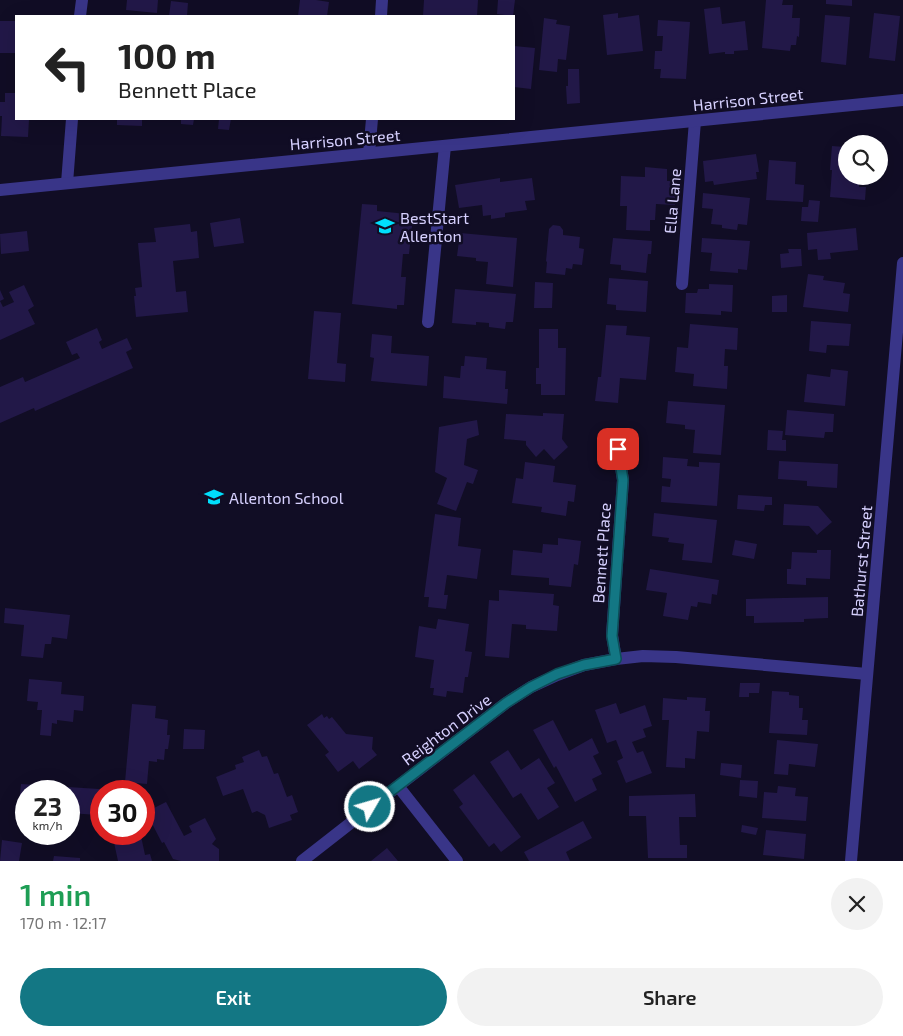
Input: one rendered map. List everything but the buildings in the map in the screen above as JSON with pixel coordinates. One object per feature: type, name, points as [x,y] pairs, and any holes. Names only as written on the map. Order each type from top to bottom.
[{"type":"street","points":[[80,15],[82,0]]},
{"type":"street","points":[[381,15],[382,0]]},
{"type":"street","name":"Harrison Street","points":[[0,190],[903,100]]},
{"type":"street","points":[[67,183],[72,120]]},
{"type":"street","points":[[369,152],[372,120]]},
{"type":"street","name":"Ella Lane","points":[[682,284],[695,121]]},
{"type":"street","points":[[428,322],[446,146]]},
{"type":"street","name":"Bathurst Street","points":[[850,861],[867,674],[897,397],[903,264]]},
{"type":"street","name":"Bennett Place","points":[[616,659],[612,636],[623,480],[618,449]]},
{"type":"street","name":"Reighton Drive","points":[[302,861],[506,703],[531,687],[557,674],[584,665],[643,656],[676,657],[867,674]]},
{"type":"street","points":[[398,786],[457,861]]},
{"type":"place","name":"BestStart Allenton","points":[[385,226]]},
{"type":"place","name":"Allenton School","points":[[214,497]]},
{"type":"route","points":[[370,807],[506,703],[531,687],[557,674],[584,665],[616,659],[612,636],[623,480],[618,449]]}]
